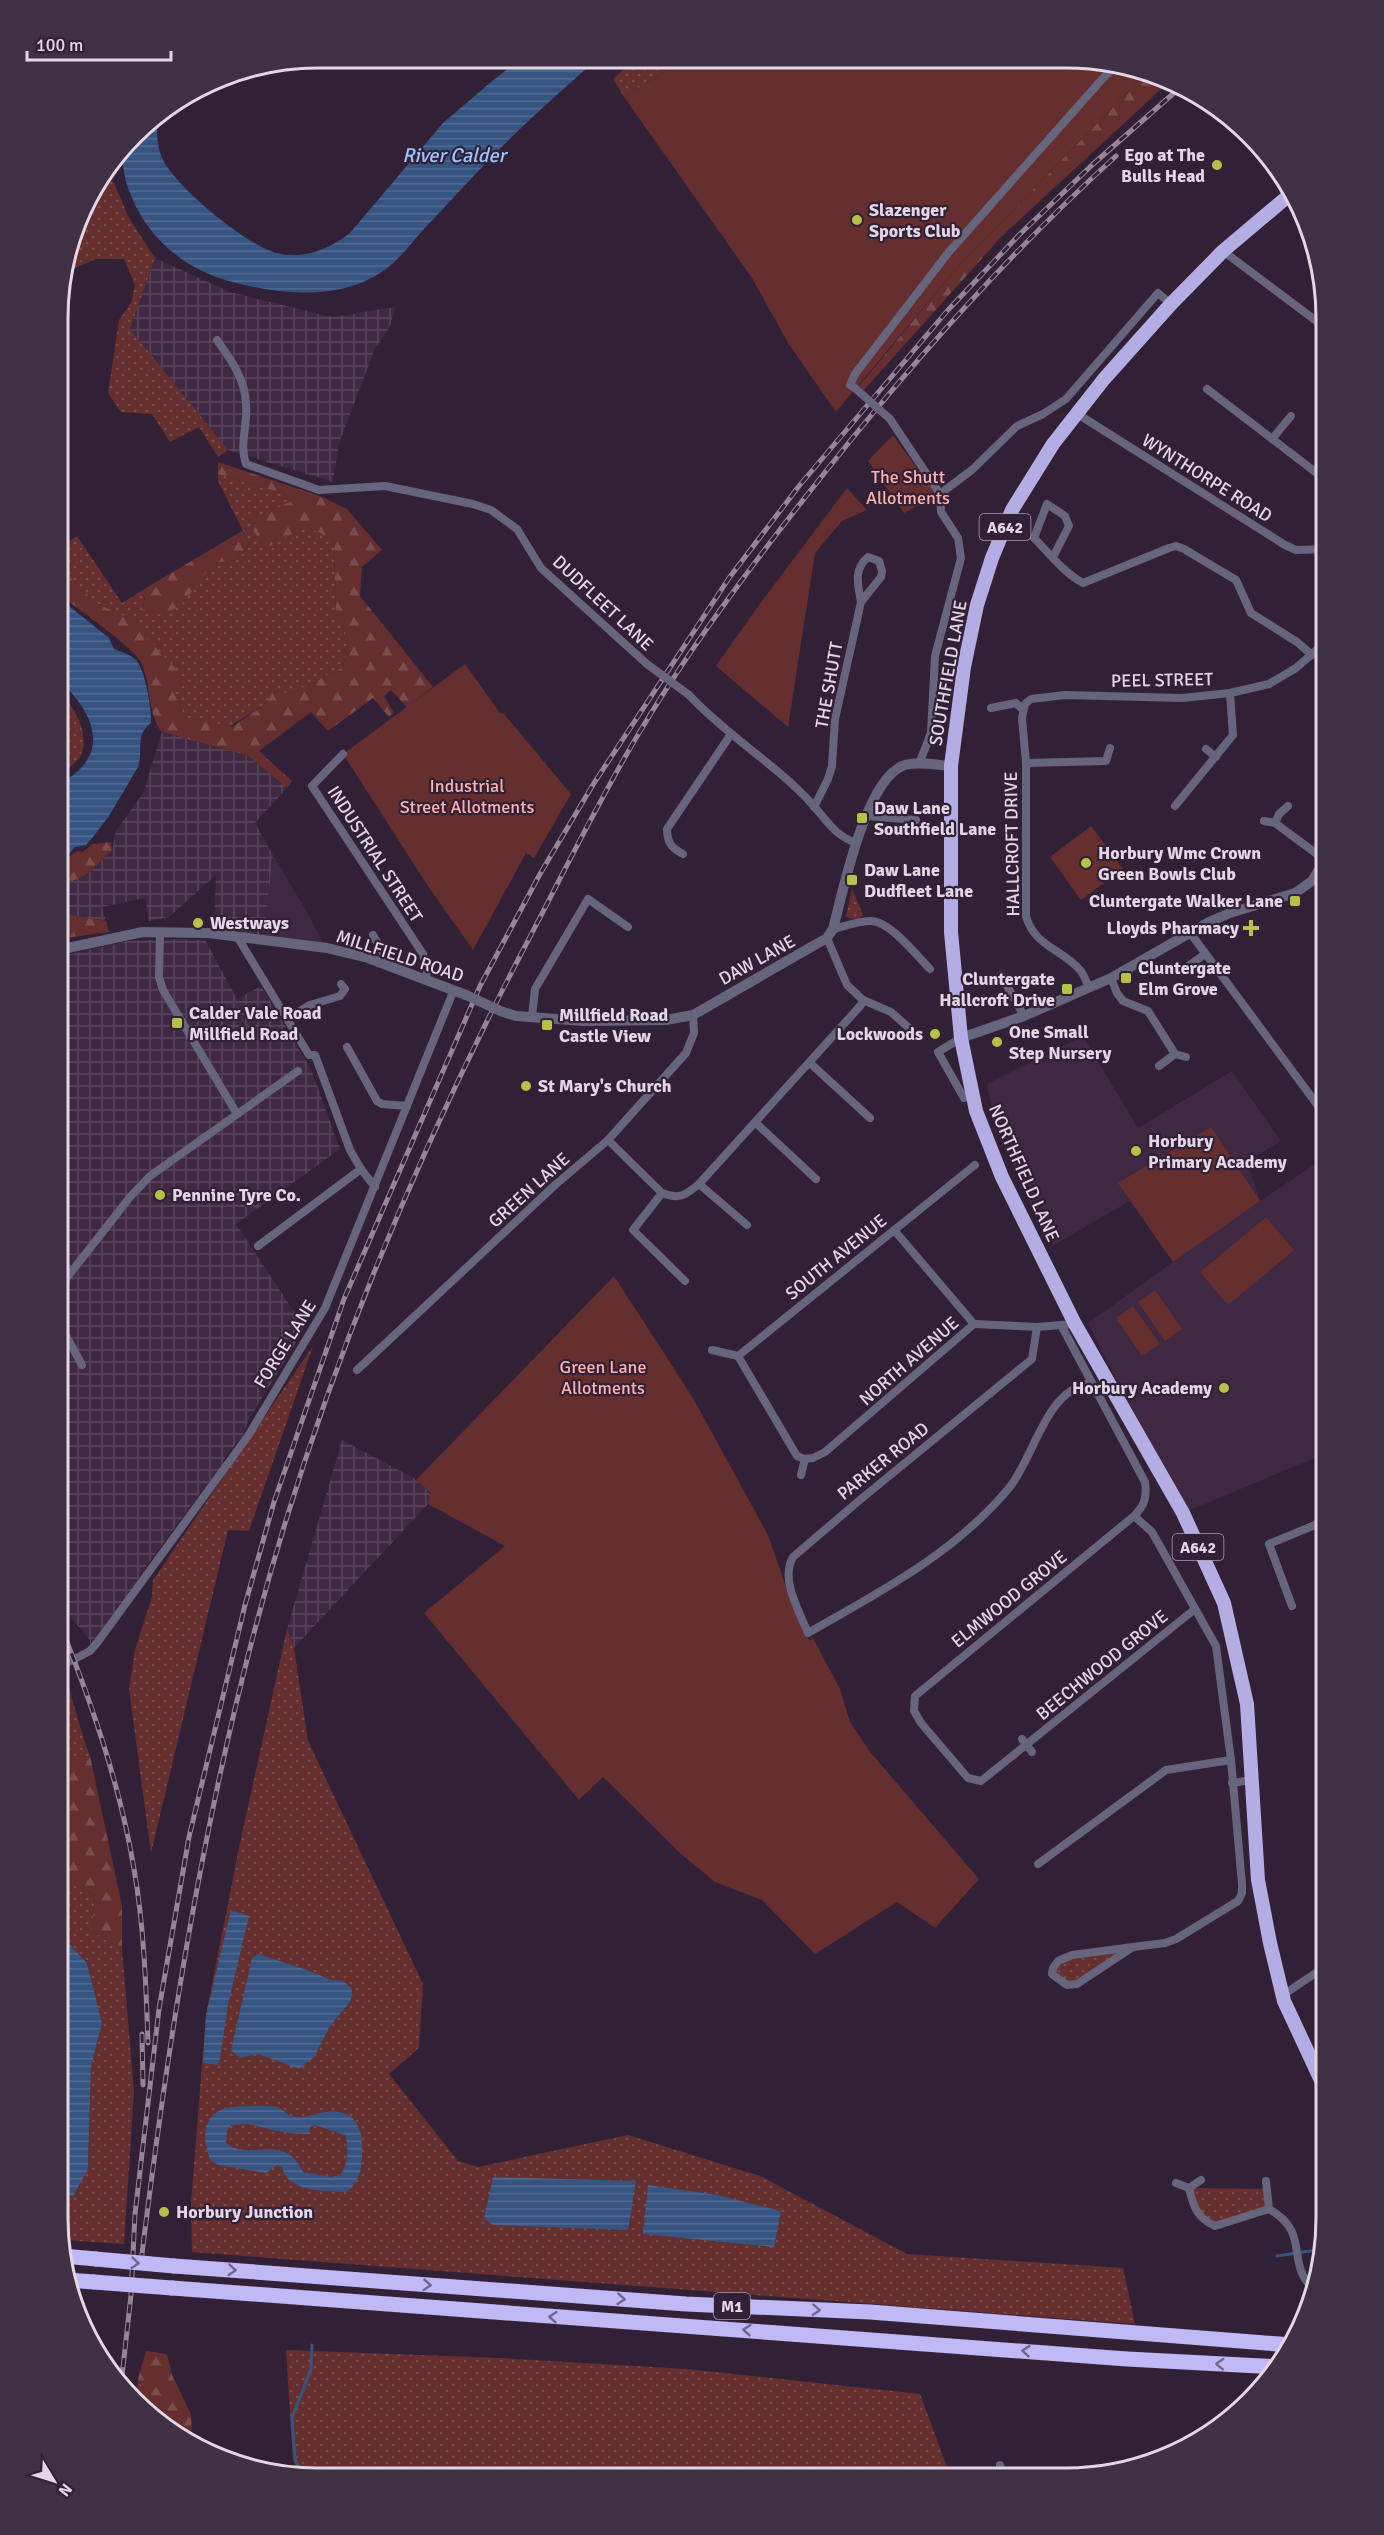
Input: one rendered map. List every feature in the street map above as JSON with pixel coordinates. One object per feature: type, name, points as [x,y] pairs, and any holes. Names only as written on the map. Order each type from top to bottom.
[{"type":"highway","name":"SOUTHFIELD LANE","points":[[961,1038],[951,932],[951,766],[966,656],[977,605],[992,558],[1012,510],[1053,444],[1076,413],[1172,304],[1223,251],[1286,198]]},
{"type":"highway","name":"NORTHFIELD LANE","points":[[961,1038],[976,1111],[1068,1325],[1168,1485],[1224,1604],[1247,1704],[1258,1880],[1270,1943],[1283,1995],[1316,2069]]},
{"type":"highway","name":"M1","points":[[71,2257],[686,2304],[870,2312],[1282,2344]]},
{"type":"highway","name":"M1","points":[[76,2281],[1127,2359],[1267,2366]]},
{"type":"street","name":"SOUTHFIELD LANE","points":[[919,764],[931,733],[935,656],[961,558],[958,538],[941,512],[940,494],[891,419],[850,385],[855,374],[948,254],[1112,72]]},
{"type":"street","points":[[1223,251],[1316,321]]},
{"type":"street","points":[[940,494],[973,469],[1017,426],[1043,414],[1066,399],[1158,293],[1172,304]]},
{"type":"street","name":"DUDFLEET LANE","points":[[217,340],[241,375],[246,403],[245,435],[242,445],[246,464],[319,490],[386,486],[473,504],[491,510],[517,529],[541,568],[647,664],[794,784],[827,825],[850,841],[857,843]]},
{"type":"street","points":[[1207,389],[1213,397],[1316,473]]},
{"type":"street","name":"WYNTHORPE ROAD","points":[[1076,413],[1285,545],[1296,550],[1316,549]]},
{"type":"street","points":[[1272,439],[1291,416]]},
{"type":"street","points":[[1053,557],[1069,526],[1065,516],[1047,504],[1034,538],[1053,557],[1076,579],[1083,583],[1169,548],[1176,546],[1184,549],[1236,580],[1251,613],[1297,642],[1312,655]]},
{"type":"street","name":"THE SHUTT","points":[[814,807],[832,766],[835,719],[861,602],[858,571],[860,563],[868,557],[879,561],[882,571],[881,577],[861,602]]},
{"type":"street","name":"PEEL STREET","points":[[1023,710],[1031,699],[1065,695],[1182,698],[1230,693],[1269,684],[1296,668],[1316,651]]},
{"type":"street","points":[[1175,806],[1233,735],[1230,693]]},
{"type":"street","points":[[991,708],[1016,703],[1023,710]]},
{"type":"street","name":"HALLCROFT DRIVE","points":[[1023,710],[1026,763],[1026,916],[1029,927],[1037,939],[1081,970],[1089,987]]},
{"type":"street","points":[[683,854],[673,849],[667,840],[667,828],[731,734]]},
{"type":"street","points":[[1026,763],[1106,761],[1110,748]]},
{"type":"street","points":[[1206,749],[1216,757]]},
{"type":"street","name":"INDUSTRIAL STREET","points":[[343,754],[312,786],[423,954],[427,970],[426,980]]},
{"type":"street","points":[[909,1028],[891,1012],[863,1000],[847,985],[830,934],[857,843],[878,790],[888,775],[905,765],[951,766]]},
{"type":"street","points":[[1275,823],[1279,814],[1288,806]]},
{"type":"street","points":[[868,816],[916,820]]},
{"type":"street","points":[[1264,821],[1275,823],[1316,857]]},
{"type":"street","points":[[961,1038],[1024,1016],[1111,978],[1209,922],[1294,893],[1316,876]]},
{"type":"street","points":[[532,1017],[535,989],[588,899],[628,927]]},
{"type":"street","name":"DAW LANE","points":[[693,1015],[830,934],[873,921],[890,928],[930,969]]},
{"type":"street","name":"MILLFIELD ROAD","points":[[68,948],[143,932],[208,933],[327,948],[386,965],[504,1012],[532,1017],[584,1021],[636,1021],[666,1020],[693,1015]]},
{"type":"street","points":[[160,932],[159,977],[163,990],[237,1114]]},
{"type":"street","points":[[1191,934],[1316,1103]]},
{"type":"street","points":[[373,935],[387,960],[386,965]]},
{"type":"street","points":[[238,938],[309,1055],[315,1055],[350,1150],[361,1169],[375,1186]]},
{"type":"street","points":[[1180,972],[1205,954]]},
{"type":"street","points":[[1001,975],[1024,1016]]},
{"type":"street","points":[[1111,978],[1123,1001],[1148,1011],[1175,1054],[1186,1057]]},
{"type":"street","points":[[287,1019],[310,1005],[340,996],[345,989],[341,984]]},
{"type":"street","name":"FORGE LANE","points":[[68,1662],[90,1651],[97,1643],[248,1436],[326,1308],[453,992]]},
{"type":"street","points":[[608,1140],[662,1193],[673,1198],[685,1196],[699,1184],[810,1064],[852,1017],[863,1000]]},
{"type":"street","name":"GREEN LANE","points":[[357,1370],[555,1185],[608,1140],[686,1053],[694,1033],[693,1015]]},
{"type":"street","name":"NORTHFIELD LANE","points":[[961,1038],[938,1052],[964,1098]]},
{"type":"street","points":[[347,1047],[377,1101],[382,1104],[407,1106]]},
{"type":"street","points":[[1159,1066],[1175,1054]]},
{"type":"street","points":[[810,1064],[870,1118]]},
{"type":"street","points":[[68,1276],[137,1189],[161,1168],[298,1071]]},
{"type":"street","points":[[756,1123],[816,1179]]},
{"type":"street","name":"SOUTH AVENUE","points":[[738,1356],[975,1165]]},
{"type":"street","points":[[258,1246],[361,1169]]},
{"type":"street","points":[[699,1184],[747,1225]]},
{"type":"street","points":[[662,1193],[633,1230],[685,1281]]},
{"type":"street","points":[[894,1230],[974,1324]]},
{"type":"street","name":"NORTH AVENUE","points":[[805,1459],[825,1452],[974,1324],[1037,1328],[1068,1325]]},
{"type":"street","name":"NORTHFIELD LANE","points":[[1068,1325],[1090,1383],[1145,1482],[1146,1495],[1143,1507],[1134,1516]]},
{"type":"street","name":"PARKER ROAD","points":[[1037,1328],[1032,1359],[861,1498],[793,1557],[788,1566],[789,1583],[808,1633],[918,1569],[984,1514],[1021,1470],[1047,1417],[1057,1403],[1079,1385],[1090,1383]]},
{"type":"street","points":[[68,1339],[82,1365]]},
{"type":"street","points":[[712,1350],[738,1356],[797,1456],[805,1459],[801,1475]]},
{"type":"street","points":[[1133,1947],[1077,1984],[1066,1985],[1052,1974],[1053,1968],[1064,1957],[1133,1947],[1165,1943],[1176,1939],[1239,1901],[1242,1893],[1231,1760],[1216,1646],[1152,1532],[1134,1516]]},
{"type":"street","name":"ELMWOOD GROVE","points":[[914,1711],[915,1696],[1134,1516]]},
{"type":"street","points":[[1292,1606],[1269,1544],[1316,1525]]},
{"type":"street","name":"BEECHWOOD GROVE","points":[[914,1711],[968,1778],[981,1781],[989,1777],[1195,1609]]},
{"type":"street","points":[[1038,1864],[1166,1770],[1231,1760]]},
{"type":"street","points":[[1232,1783],[1251,1780]]},
{"type":"street","points":[[1283,1995],[1316,1973]]},
{"type":"street","points":[[1189,2188],[1201,2180]]},
{"type":"street","points":[[1266,2181],[1269,2208],[1287,2223],[1295,2236],[1301,2273],[1308,2282]]},
{"type":"street","points":[[1176,2183],[1189,2188]]},
{"type":"street","points":[[1189,2188],[1191,2199],[1199,2216],[1215,2226],[1269,2208]]},
{"type":"shaded area","points":[[155,258],[230,292],[332,317],[395,307],[390,326],[375,349],[339,443],[333,482],[228,450],[130,329]]},
{"type":"shaded area","points":[[162,732],[248,756],[287,788],[255,823],[273,855],[264,935],[214,928],[216,875],[169,917],[149,921],[145,898],[102,907],[106,921],[68,915],[68,884],[89,873],[112,850],[116,831],[143,793]]},
{"type":"shaded area","points":[[273,855],[308,914],[323,943],[264,935]]},
{"type":"shaded area","points":[[205,940],[237,999],[261,986],[311,1069],[340,1149],[236,1224],[305,1328],[248,1421],[243,1436],[226,1455],[220,1470],[206,1485],[143,1571],[108,1628],[90,1651],[90,1640],[68,1611],[68,955],[129,941]]},
{"type":"shaded area","points":[[1083,1036],[1138,1128],[1232,1071],[1281,1141],[1247,1161],[1260,1201],[1316,1163],[1316,1458],[1183,1513],[1088,1323],[1173,1262],[1130,1201],[1054,1245],[1023,1190],[992,1110],[987,1084]]},
{"type":"shaded area","points":[[342,1440],[414,1478],[430,1492],[428,1504],[294,1648],[287,1629]]},
{"type":"green space","points":[[625,68],[671,68],[624,97],[613,79]]},
{"type":"green space","name":"Slazenger Sports Club","points":[[671,68],[1083,68],[1115,72],[1140,79],[956,269],[836,412],[788,343],[752,278],[624,97]]},
{"type":"green space","points":[[1140,79],[1163,87],[1002,236],[864,390],[859,386],[956,269]]},
{"type":"green space","points":[[111,177],[129,218],[155,258],[130,329],[228,450],[218,457],[199,427],[170,442],[152,414],[121,412],[108,393],[119,320],[131,303],[135,285],[124,259],[96,259],[72,269],[93,207]]},
{"type":"green space","name":"The Shutt Allotments","points":[[893,435],[937,496],[904,513],[868,461]]},
{"type":"green space","points":[[218,462],[320,496],[347,509],[382,550],[362,567],[360,596],[433,687],[407,707],[391,690],[384,696],[394,713],[389,717],[373,698],[328,731],[311,712],[259,751],[292,781],[287,788],[248,756],[162,732],[154,717],[144,670],[136,655],[68,601],[68,575],[96,603],[128,618],[182,675],[175,694],[185,717],[232,727],[264,705],[274,691],[291,694],[343,667],[348,638],[336,617],[334,540],[306,526],[270,546],[257,539],[251,520],[298,498],[218,474]]},
{"type":"green space","points":[[218,474],[299,498],[252,520],[306,526],[334,539],[336,616],[348,638],[343,667],[291,694],[274,691],[264,705],[229,727],[185,717],[175,694],[128,618],[96,603],[68,575],[68,542],[77,536],[122,603],[146,588],[143,610],[198,581],[213,563],[237,560],[250,545],[218,481]]},
{"type":"green space","points":[[847,488],[867,510],[842,521],[815,553],[788,727],[716,666]]},
{"type":"green space","points":[[242,531],[250,544],[237,560],[213,563],[183,603],[164,615],[143,611],[146,588]]},
{"type":"green space","name":"Industrial Street Allotments","points":[[465,664],[500,713],[504,714],[571,794],[534,858],[526,853],[473,950],[428,886],[343,754]]},
{"type":"green space","points":[[68,703],[78,719],[84,744],[78,759],[69,768]]},
{"type":"green space","name":"Horbury Wmc Crown Green Bowls Club","points":[[1091,826],[1123,869],[1081,900],[1050,857]]},
{"type":"green space","points":[[111,842],[112,850],[89,873],[68,884],[68,857],[77,851],[82,852],[93,844]]},
{"type":"green space","points":[[852,888],[863,915],[858,920],[846,917]]},
{"type":"green space","points":[[68,915],[106,921],[109,932],[68,938]]},
{"type":"green space","points":[[1211,1127],[1260,1201],[1173,1262],[1118,1183]]},
{"type":"green space","points":[[1266,1217],[1294,1250],[1228,1305],[1200,1272]]},
{"type":"green space","name":"Green Lane Allotments","points":[[614,1276],[693,1398],[768,1535],[792,1604],[809,1640],[813,1638],[840,1689],[850,1722],[871,1753],[979,1879],[935,1928],[897,1902],[815,1954],[762,1900],[715,1882],[681,1854],[603,1777],[579,1800],[424,1613],[505,1546],[428,1504],[430,1492],[416,1480]]},
{"type":"green space","points":[[1155,1290],[1182,1329],[1165,1341],[1138,1302]]},
{"type":"green space","points":[[1133,1306],[1160,1344],[1142,1356],[1116,1318]]},
{"type":"green space","points":[[313,1346],[249,1531],[228,1530],[151,1853],[129,1689],[135,1650],[152,1597],[153,1580]]},
{"type":"green space","points":[[287,1629],[294,1648],[308,1741],[423,1984],[419,2048],[389,2074],[458,2161],[478,2167],[628,2135],[760,2176],[907,2254],[1123,2268],[1135,2324],[192,2252],[191,2203],[206,2015],[240,1843]]},
{"type":"green space","points":[[68,1684],[81,1730],[90,1756],[68,1757]]},
{"type":"green space","points":[[90,1756],[122,1906],[122,1949],[92,1931],[95,1896],[68,1881],[68,1757]]},
{"type":"green space","points":[[68,1881],[95,1896],[92,1931],[122,1949],[134,2092],[124,2244],[69,2240],[68,2188],[88,2169],[91,2067],[102,2023],[87,1963],[68,1943]]},
{"type":"green space","points":[[1133,1947],[1077,1984],[1058,1980],[1053,1967],[1058,1961]]},
{"type":"green space","points":[[1189,2188],[1266,2189],[1269,2209],[1224,2225],[1207,2223]]},
{"type":"green space","points":[[286,2350],[500,2358],[686,2369],[920,2394],[947,2468],[317,2468],[296,2466],[293,2461]]},
{"type":"green space","points":[[146,2351],[167,2354],[172,2375],[191,2414],[192,2434],[148,2401],[150,2393],[144,2390],[138,2379]]},
{"type":"green space","points":[[138,2379],[144,2390],[150,2393],[148,2401],[141,2394],[137,2390]]},
{"type":"water","name":"River Calder","points":[[509,68],[587,68],[498,151],[396,260],[370,279],[351,286],[331,291],[289,292],[248,286],[211,275],[180,258],[166,246],[143,219],[127,185],[122,161],[157,126],[161,155],[170,171],[182,185],[231,228],[264,248],[277,253],[297,255],[316,252],[350,233],[443,123]]},
{"type":"water","points":[[68,605],[109,638],[114,649],[136,660],[145,681],[151,723],[141,738],[138,767],[109,816],[86,845],[75,847],[68,855],[68,778],[87,761],[92,747],[93,734],[82,706],[68,689]]},
{"type":"water","points":[[231,1910],[249,1916],[228,2005],[219,2065],[203,2063],[206,2015]]},
{"type":"water","points":[[68,1943],[87,1963],[102,2023],[91,2067],[88,2169],[73,2196],[68,2195]]},
{"type":"water","points":[[258,1954],[331,1980],[343,1981],[352,1989],[351,2001],[330,2026],[314,2057],[299,2069],[258,2054],[240,2058],[231,2050],[252,1958]]},
{"type":"water","points":[[237,2106],[273,2106],[298,2117],[325,2112],[344,2113],[350,2116],[359,2127],[362,2143],[361,2164],[357,2179],[346,2192],[317,2190],[291,2182],[282,2167],[277,2165],[266,2173],[218,2165],[211,2161],[205,2135],[208,2122],[219,2111]],"holes":[[[248,2124],[287,2133],[309,2134],[310,2127],[315,2125],[345,2135],[347,2156],[343,2171],[340,2175],[331,2177],[303,2172],[295,2160],[286,2153],[277,2150],[246,2150],[226,2143],[227,2131],[231,2125]]]},
{"type":"water","points":[[493,2177],[636,2181],[628,2230],[493,2225],[484,2218]]},
{"type":"water","points":[[648,2185],[717,2195],[781,2211],[774,2247],[643,2234]]},
{"type":"waterway","points":[[1277,2256],[1314,2250]]},
{"type":"waterway","points":[[299,2467],[295,2459],[292,2418],[311,2369],[312,2345]]},
{"type":"railway","points":[[122,2374],[131,2295],[135,2214],[159,2009],[189,1837],[245,1605],[274,1502],[344,1299],[480,986],[540,874],[594,783],[729,578],[799,486],[948,310],[1019,235],[1092,165],[1175,92]]},
{"type":"railway","points":[[141,2262],[162,2102],[187,1944],[235,1707],[255,1629],[307,1454],[337,1369],[369,1284],[441,1117],[578,843],[639,733],[705,632],[801,503],[929,347],[1038,230],[1116,156]]},
{"type":"railway","points":[[68,1645],[113,1774],[128,1837],[142,1934],[148,2043]]},
{"type":"railway","points":[[142,2034],[143,2085]]},
{"type":"place","name":"Ego at The Bulls Head","points":[[1217,165]]},
{"type":"place","name":"Slazenger Sports Club","points":[[857,220]]},
{"type":"place","name":"Daw Lane Southfield Lane","points":[[862,818]]},
{"type":"place","name":"Horbury Wmc Crown Green Bowls Club","points":[[1086,863]]},
{"type":"place","name":"Daw Lane Dudfleet Lane","points":[[852,880]]},
{"type":"place","name":"Cluntergate Walker Lane","points":[[1295,901]]},
{"type":"place","name":"Westways","points":[[198,923]]},
{"type":"place","name":"Lloyds Pharmacy","points":[[1251,928]]},
{"type":"place","name":"Cluntergate Elm Grove","points":[[1126,978]]},
{"type":"place","name":"Cluntergate Hallcroft Drive","points":[[1067,989]]},
{"type":"place","name":"Calder Vale Road Millfield Road","points":[[177,1023]]},
{"type":"place","name":"Millfield Road Castle View","points":[[547,1025]]},
{"type":"place","name":"Lockwoods","points":[[935,1034]]},
{"type":"place","name":"One Small Step Nursery","points":[[997,1042]]},
{"type":"place","name":"St Mary's Church","points":[[526,1086]]},
{"type":"place","name":"Horbury Primary Academy","points":[[1136,1151]]},
{"type":"place","name":"Pennine Tyre Co.","points":[[160,1195]]},
{"type":"place","name":"Horbury Academy","points":[[1224,1388]]},
{"type":"place","name":"Horbury Junction","points":[[164,2212]]}]
